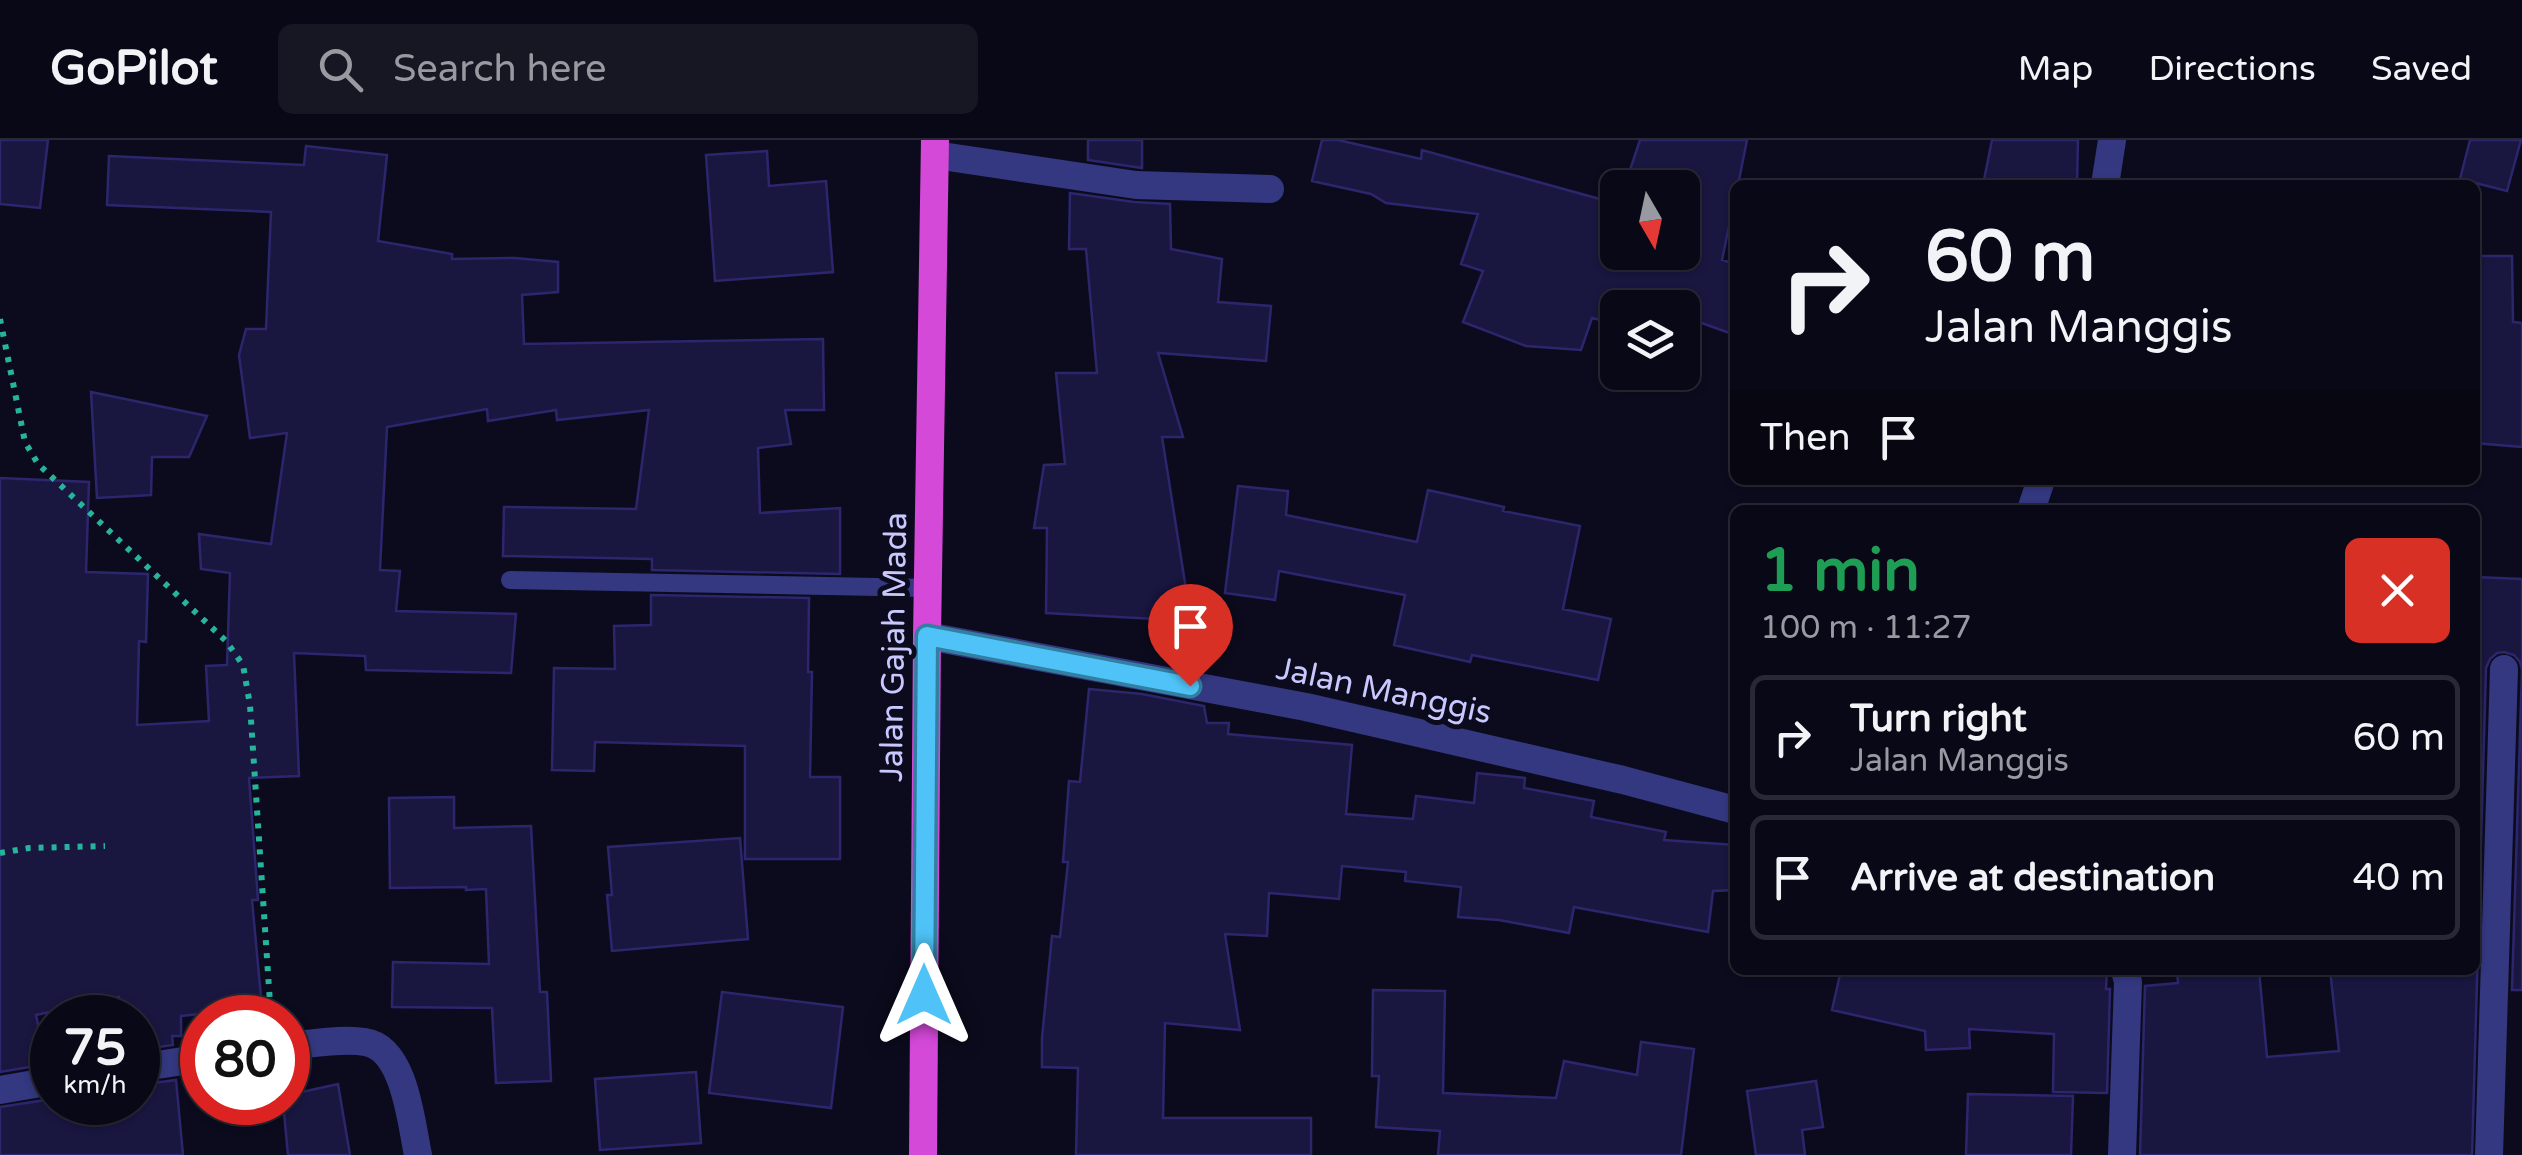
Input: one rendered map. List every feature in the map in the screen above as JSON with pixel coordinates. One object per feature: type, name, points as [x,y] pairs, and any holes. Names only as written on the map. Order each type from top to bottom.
[{"type":"highway","name":"Jalan Gajah Mada","points":[[923,1155],[935,148]]},
{"type":"street","points":[[2106,180],[2112,140]]},
{"type":"street","points":[[935,148],[1136,184],[1270,188]]},
{"type":"street","name":"Jalan Manggis","points":[[927,636],[1306,707],[1730,809]]},
{"type":"street","points":[[2480,670],[2513,667],[2489,1155]]},
{"type":"street","points":[[2122,1155],[2126,975]]},
{"type":"street","points":[[310,1045],[362,1041],[377,1045],[389,1055],[402,1084],[418,1155]]},
{"type":"street","points":[[0,1090],[30,1085]]},
{"type":"lane","points":[[510,580],[928,588]]},
{"type":"path","points":[[0,319],[26,442],[38,464],[226,641],[244,665],[269,995]]},
{"type":"path","points":[[0,853],[29,848],[105,846]]},
{"type":"building","points":[[0,140],[48,140],[40,208],[0,204]]},
{"type":"building","points":[[1088,140],[1142,140],[1142,168],[1088,160]]},
{"type":"building","points":[[1322,140],[1338,140],[1421,159],[1422,150],[1600,199],[1600,270],[1700,270],[1700,170],[1630,170],[1640,140],[1747,140],[1739,180],[1730,180],[1730,221],[1722,260],[1730,262],[1730,333],[1700,322],[1700,290],[1600,290],[1600,320],[1592,318],[1581,350],[1526,346],[1463,322],[1483,271],[1461,264],[1478,214],[1386,203],[1371,194],[1312,181]]},
{"type":"building","points":[[1992,140],[2078,140],[2077,180],[1984,180]]},
{"type":"building","points":[[2470,140],[2521,140],[2507,191],[2480,184],[2480,180],[2460,179]]},
{"type":"building","points":[[306,146],[387,155],[378,241],[452,254],[452,259],[558,262],[558,292],[522,295],[524,344],[823,339],[824,410],[785,410],[791,444],[758,448],[760,513],[840,508],[840,574],[652,570],[652,559],[503,556],[504,507],[636,509],[649,410],[557,420],[556,410],[488,421],[487,409],[387,427],[380,570],[400,571],[396,611],[516,614],[511,673],[366,670],[365,656],[294,653],[299,776],[249,778],[258,900],[252,900],[261,995],[180,995],[180,1036],[172,1036],[173,1045],[160,1047],[160,995],[30,995],[30,1067],[0,1072],[0,478],[89,482],[86,572],[148,574],[146,642],[139,641],[137,725],[209,721],[206,666],[227,665],[230,573],[201,569],[199,534],[271,544],[287,433],[250,438],[239,355],[246,329],[266,329],[271,212],[107,205],[109,156],[304,165]]},
{"type":"building","points":[[767,151],[769,186],[826,181],[833,272],[715,281],[706,155]]},
{"type":"building","points":[[1070,193],[1170,204],[1171,249],[1222,259],[1218,302],[1271,306],[1266,361],[1158,353],[1183,437],[1162,437],[1191,621],[1046,613],[1047,528],[1034,528],[1044,465],[1065,464],[1056,373],[1097,373],[1086,249],[1069,249]]},
{"type":"building","points":[[2480,256],[2512,256],[2513,322],[2522,323],[2522,447],[2480,443]]},
{"type":"building","points":[[91,392],[207,416],[189,457],[152,457],[151,495],[97,498]]},
{"type":"building","points":[[1238,486],[1288,491],[1286,515],[1417,542],[1428,490],[1504,507],[1503,511],[1580,526],[1563,609],[1611,619],[1598,680],[1472,655],[1470,662],[1394,645],[1405,595],[1279,571],[1275,600],[1225,593]]},
{"type":"building","points":[[2480,577],[2522,579],[2522,670],[2514,655],[2504,652],[2490,659],[2486,668],[2480,877]]},
{"type":"building","points":[[651,595],[809,598],[810,777],[840,777],[840,859],[745,859],[745,746],[595,742],[594,771],[552,770],[554,668],[615,669],[614,626],[651,625]]},
{"type":"building","points":[[2522,670],[2522,990],[2512,990]]},
{"type":"building","points":[[1089,689],[1142,694],[1204,706],[1207,723],[1229,723],[1228,734],[1352,745],[1346,814],[1413,819],[1416,796],[1474,803],[1477,773],[1525,778],[1524,788],[1594,801],[1591,817],[1666,832],[1664,840],[1730,845],[1730,890],[1713,891],[1708,932],[1574,907],[1569,933],[1458,917],[1461,887],[1405,881],[1406,872],[1342,866],[1339,899],[1269,893],[1267,936],[1225,934],[1240,1030],[1165,1023],[1163,1118],[1311,1118],[1311,1155],[1076,1155],[1078,1068],[1042,1067],[1042,1038],[1052,936],[1060,937],[1068,862],[1063,862],[1069,781],[1080,782]]},
{"type":"building","points":[[454,797],[454,828],[531,826],[540,992],[547,992],[551,1081],[496,1083],[492,1008],[392,1007],[393,962],[489,964],[486,889],[390,888],[389,798]]},
{"type":"building","points":[[740,838],[748,939],[612,951],[608,847]]},
{"type":"building","points":[[1840,975],[2107,975],[2106,989],[2110,989],[2107,1093],[2053,1092],[2054,1034],[1969,1029],[1970,1048],[1926,1050],[1925,1031],[1832,1010]]},
{"type":"building","points":[[2177,975],[2259,975],[2267,1057],[2339,1051],[2331,975],[2477,975],[2472,1155],[2140,1155],[2145,986],[2178,983]]},
{"type":"building","points":[[1373,990],[1445,991],[1443,1093],[1556,1098],[1564,1061],[1637,1075],[1641,1042],[1694,1049],[1681,1155],[1438,1155],[1440,1131],[1376,1127],[1379,1076],[1372,1076]]},
{"type":"building","points":[[722,992],[843,1007],[831,1108],[709,1093]]},
{"type":"building","points":[[696,1072],[701,1143],[600,1150],[595,1079]]},
{"type":"building","points":[[176,1080],[183,1155],[0,1155],[0,1107],[30,1102],[30,1125],[160,1125],[160,1082]]},
{"type":"building","points":[[1816,1081],[1823,1127],[1802,1130],[1805,1155],[1756,1155],[1747,1091]]},
{"type":"building","points":[[338,1084],[350,1155],[288,1155],[285,1125],[310,1125],[310,1090]]},
{"type":"building","points":[[1968,1094],[2073,1096],[2071,1155],[1966,1155]]},
{"type":"route","points":[[924,995],[927,636],[1190,686]]}]
